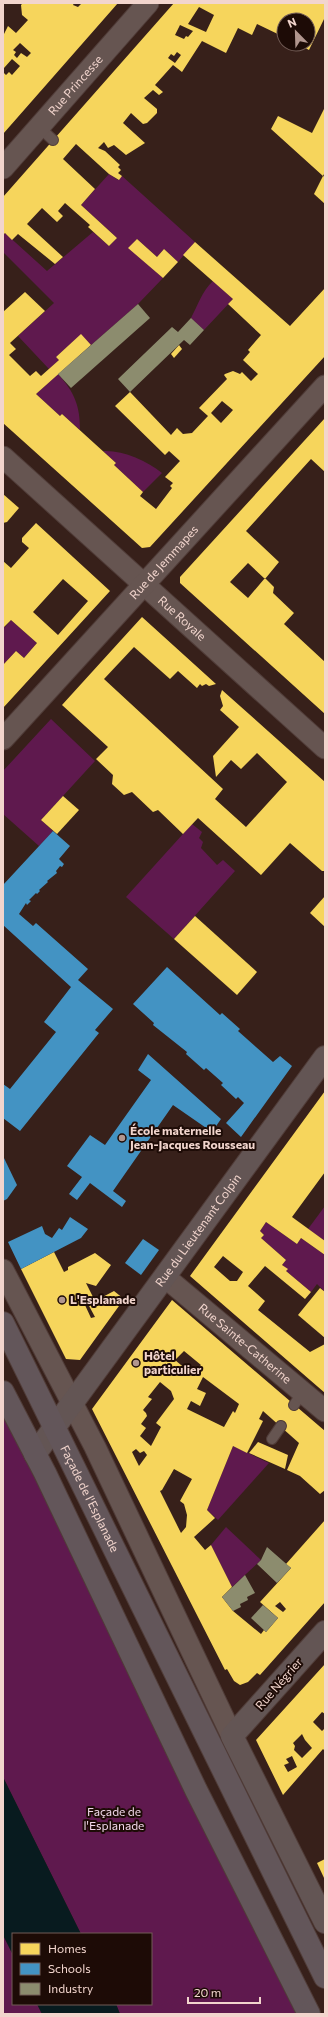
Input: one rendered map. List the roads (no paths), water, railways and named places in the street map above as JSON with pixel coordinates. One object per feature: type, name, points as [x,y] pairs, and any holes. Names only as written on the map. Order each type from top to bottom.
[{"type":"main road","name":"Façade de l'Esplanade","points":[[3,1323],[325,1977]]},
{"type":"main road","points":[[3,1392],[35,1454],[196,1790],[309,2014]]},
{"type":"street","name":"Rue Princesse","points":[[3,168],[46,134],[148,3]]},
{"type":"street","name":"Rue de Jemmapes","points":[[3,739],[325,386]]},
{"type":"street","name":"Rue Royale","points":[[3,457],[325,748]]},
{"type":"street","name":"Rue du Lieutenant Colpin","points":[[35,1454],[325,1057]]},
{"type":"street","points":[[3,1270],[95,1447],[232,1736],[325,1922]]},
{"type":"street","name":"Rue Sainte-Catherine","points":[[165,1277],[298,1399],[325,1412]]},
{"type":"street","name":"Rue Négrier","points":[[232,1736],[325,1632]]},
{"type":"lane","points":[[272,1439],[281,1426]]},
{"type":"place","name":"École maternelle Jean-Jacques Rousseau","points":[[122,1138]]},
{"type":"place","name":"L'Esplanade","points":[[62,1300]]},
{"type":"place","name":"Hôtel particulier","points":[[136,1363]]}]
